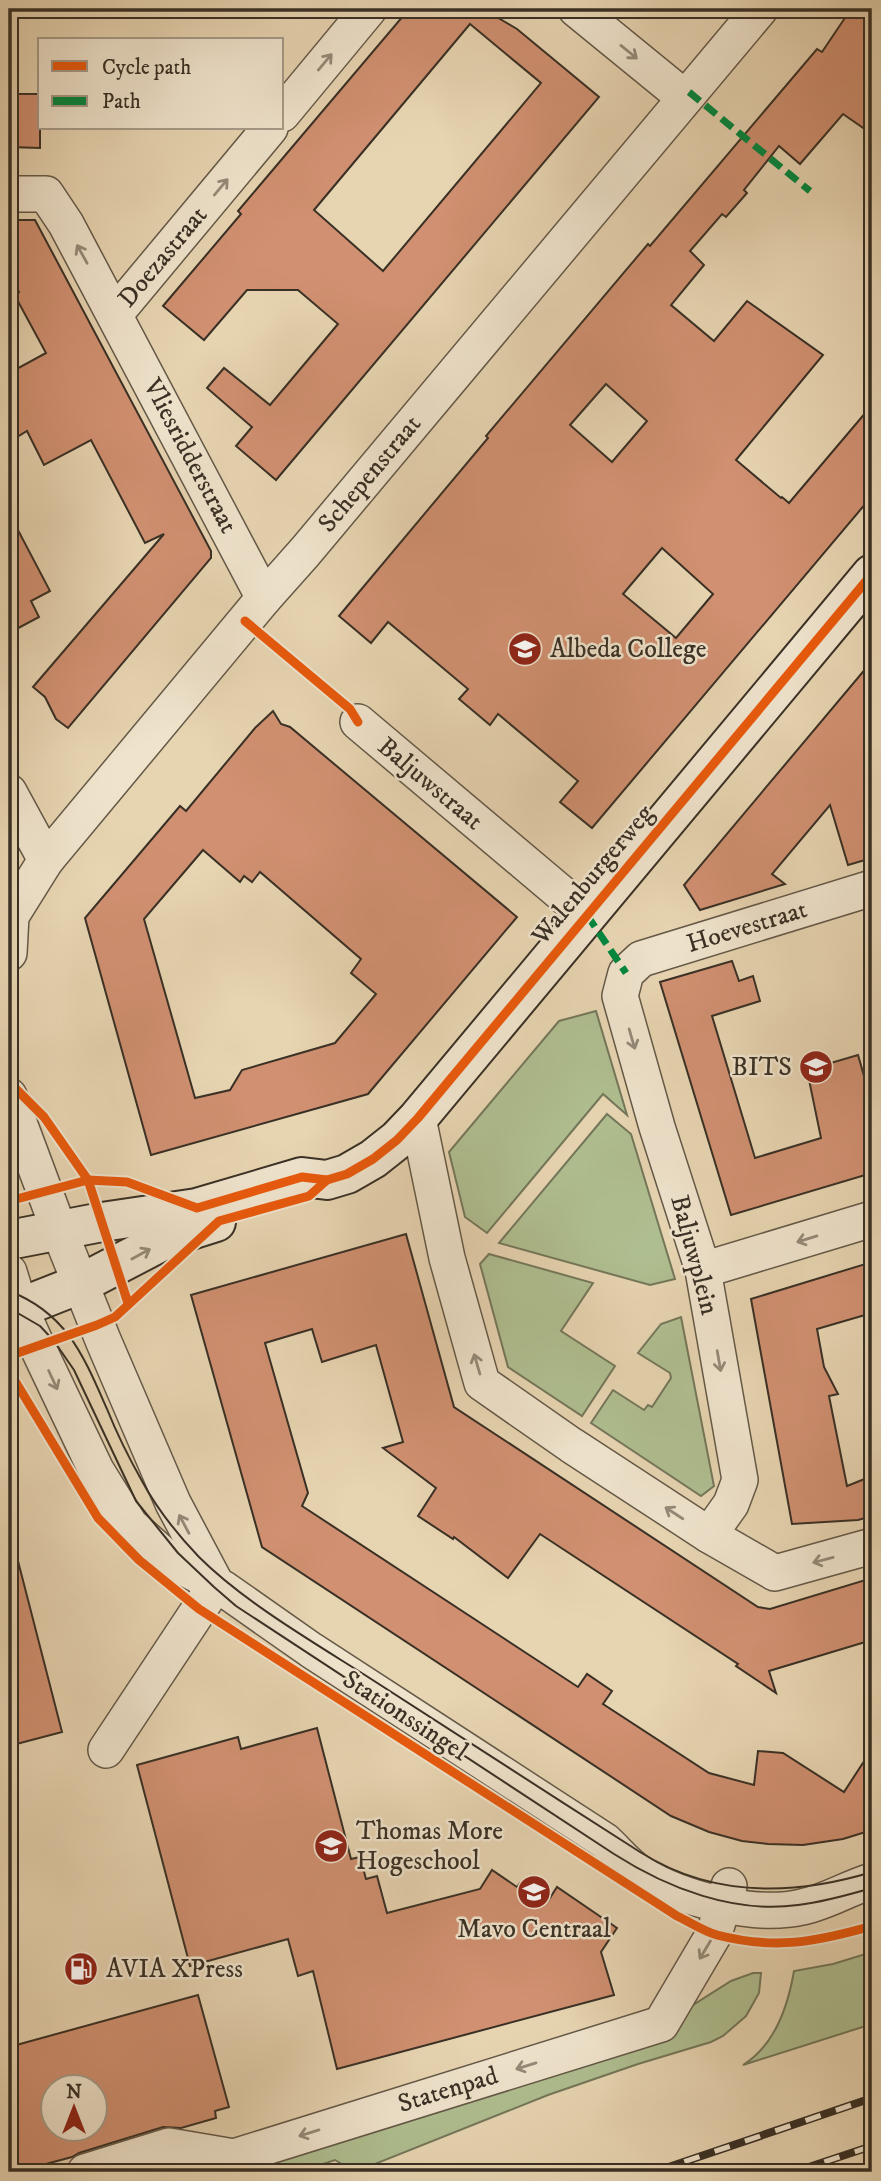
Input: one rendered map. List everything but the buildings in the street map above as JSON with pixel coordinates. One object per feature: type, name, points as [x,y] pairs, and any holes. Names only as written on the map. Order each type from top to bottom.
[{"type":"street","points":[[284,112],[369,9]]},
{"type":"street","points":[[576,9],[685,98]]},
{"type":"street","name":"Schepenstraat","points":[[9,953],[12,916],[47,860],[760,9]]},
{"type":"street","name":"Doezastraat","points":[[9,194],[47,194],[115,314],[268,130]]},
{"type":"street","name":"Vliesridderstraat","points":[[115,314],[264,598]]},
{"type":"street","name":"Walenburgerweg","points":[[9,1240],[102,1222],[197,1208],[302,1177],[327,1180],[347,1174],[373,1159],[397,1140],[418,1118],[872,574]]},
{"type":"street","name":"Baljuwstraat","points":[[358,722],[587,915]]},
{"type":"street","points":[[9,792],[47,860]]},
{"type":"street","name":"Hoevestraat","points":[[626,973],[641,959],[872,888]]},
{"type":"street","name":"Baljuwplein","points":[[626,973],[620,996],[657,1127],[703,1270],[740,1480],[731,1504],[709,1535]]},
{"type":"street","points":[[9,1096],[59,1230]]},
{"type":"street","points":[[418,1118],[447,1258],[482,1383],[571,1446],[709,1535],[775,1573],[872,1546]]},
{"type":"street","name":"Walenburgerweg","points":[[15,1310],[80,1284],[173,1236],[309,1196],[327,1180]]},
{"type":"street","points":[[703,1270],[872,1219]]},
{"type":"street","name":"Stationssingel","points":[[59,1230],[173,1503],[216,1584]]},
{"type":"street","name":"Stationssingel","points":[[9,1272],[15,1310],[96,1470],[130,1525],[168,1559],[216,1584],[312,1650],[606,1841],[650,1856],[697,1877],[726,1896],[863,1883]]},
{"type":"street","points":[[106,1750],[216,1584]]},
{"type":"street","name":"Statenpad","points":[[85,2172],[169,2146],[234,2157],[661,2024],[714,1934],[726,1896]]},
{"type":"green space","points":[[596,1011],[627,1115],[603,1094],[487,1233],[465,1217],[449,1152],[559,1021]]},
{"type":"green space","points":[[607,1114],[631,1134],[675,1279],[650,1285],[499,1243]]},
{"type":"green space","points":[[489,1254],[593,1283],[561,1331],[615,1366],[582,1416],[508,1367],[480,1264]]},
{"type":"green space","points":[[681,1317],[714,1486],[701,1496],[591,1423],[613,1390],[644,1410],[648,1405],[652,1407],[671,1378],[670,1373],[638,1353],[661,1324]]},
{"type":"green space","points":[[872,1952],[872,2024],[743,2065],[763,2047],[778,2024],[794,1971],[833,1964]]},
{"type":"green space","points":[[761,1973],[759,1993],[746,2016],[723,2036],[711,2042],[548,2095],[355,2172],[335,2160],[298,2172],[219,2172],[685,2010],[731,1981]]},
{"type":"tram line","points":[[9,1291],[46,1311],[71,1339],[90,1372],[137,1472],[175,1530],[217,1574],[280,1621],[667,1867],[695,1877],[753,1888],[812,1885],[872,1872]]},
{"type":"tram line","points":[[9,1308],[40,1326],[74,1370],[136,1501],[178,1553],[236,1606],[614,1854],[656,1878],[702,1896],[750,1906],[798,1905],[872,1888]]},
{"type":"railway","points":[[654,2172],[872,2098]]},
{"type":"railway","points":[[794,2172],[872,2146]]},
{"type":"railway","points":[[865,2172],[872,2170]]},
{"type":"marked path","points":[[689,92],[810,191]]},
{"type":"marked path","points":[[587,915],[626,973]]},
{"type":"cycle path","points":[[9,1201],[88,1180],[127,1182],[197,1208],[302,1177],[327,1180],[347,1174],[373,1159],[397,1140],[418,1118],[872,574]]},
{"type":"cycle path","points":[[245,621],[350,709],[358,722]]},
{"type":"cycle path","points":[[9,1082],[44,1117],[88,1180],[128,1303]]},
{"type":"cycle path","points":[[9,1356],[115,1317],[219,1221],[309,1196],[327,1180]]},
{"type":"cycle path","points":[[9,1371],[98,1518],[139,1560],[199,1609],[677,1916],[702,1929],[738,1940],[777,1943],[814,1940],[872,1926]]},
{"type":"place","name":"Albeda College","points":[[525,649]]},
{"type":"place","name":"BITS","points":[[816,1067]]},
{"type":"place","name":"Thomas More Hogeschool","points":[[331,1846]]},
{"type":"place","name":"Mavo Centraal","points":[[534,1892]]},
{"type":"place","name":"AVIA XPress","points":[[81,1969]]}]
